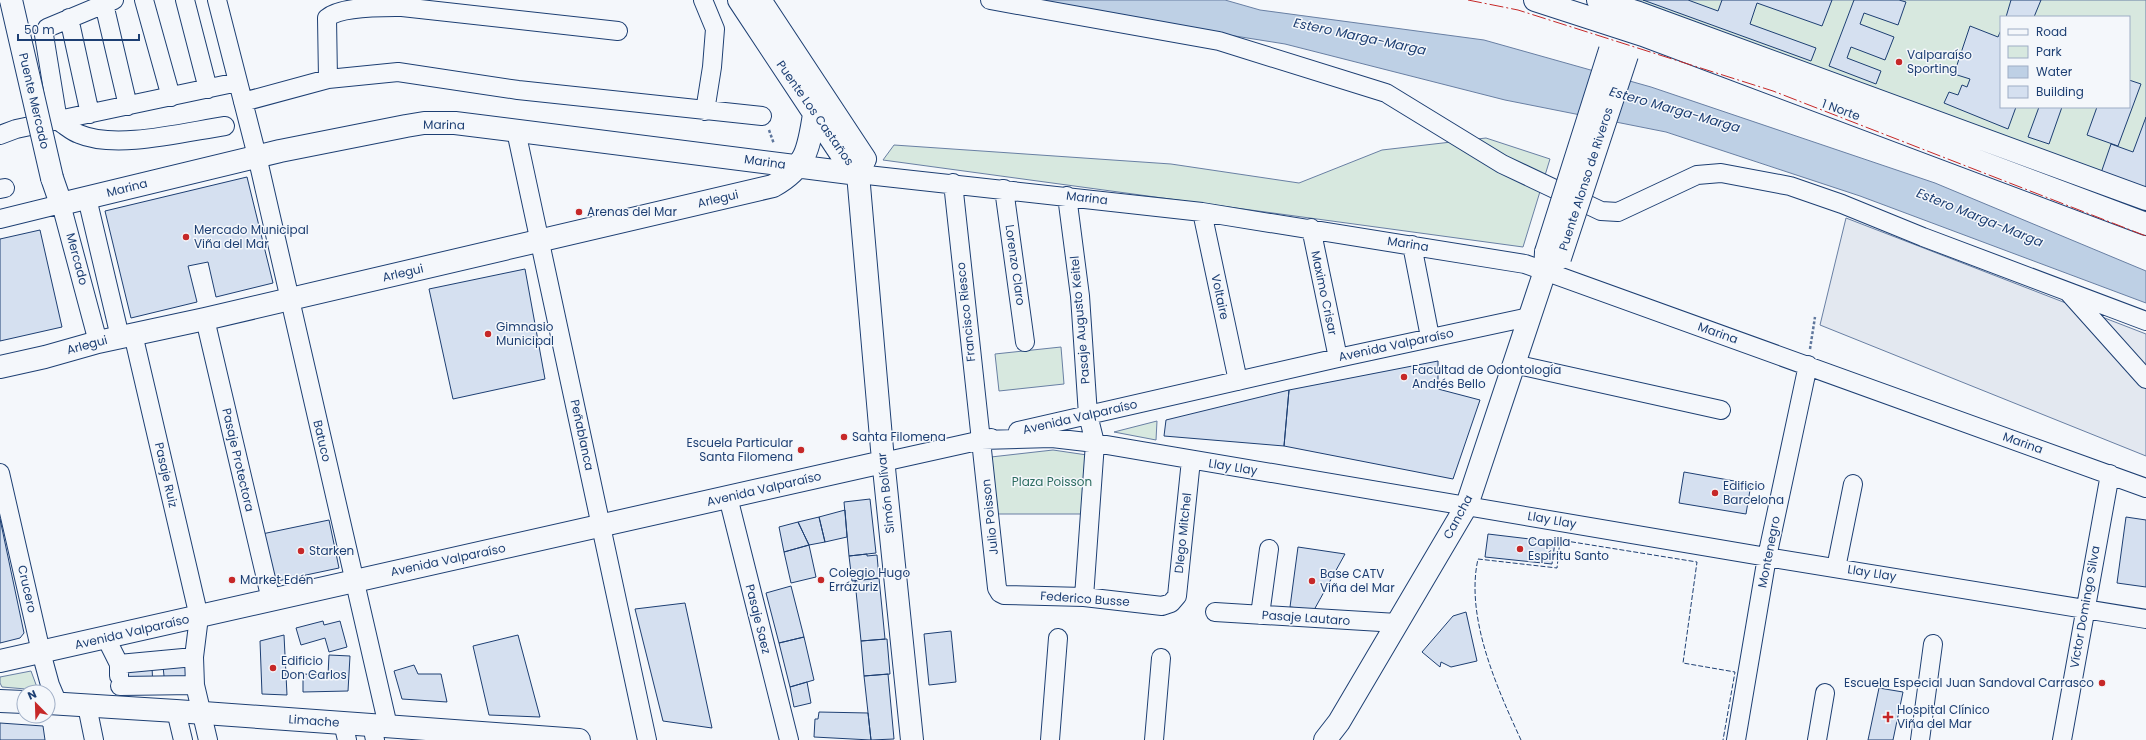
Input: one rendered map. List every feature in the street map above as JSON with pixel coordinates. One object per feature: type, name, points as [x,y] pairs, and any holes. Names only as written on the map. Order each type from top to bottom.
[{"type":"main road","name":"Puente Mercado","points":[[11,0],[52,178]]},
{"type":"main road","name":"Puente Los Castaños","points":[[739,0],[843,157],[862,166]]},
{"type":"main road","name":"Puente Los Castaños","points":[[760,0],[862,166]]},
{"type":"main road","name":"1 Norte","points":[[1535,0],[1622,12],[1642,35],[2146,224]]},
{"type":"main road","name":"1 Norte","points":[[1598,0],[1622,12],[1637,26],[1672,34],[1702,36],[2146,199]]},
{"type":"main road","points":[[1618,53],[1622,12]]},
{"type":"main road","points":[[1618,53],[1629,48],[1642,35]]},
{"type":"main road","name":"Puente Alonso de Riveros","points":[[1550,260],[1618,53]]},
{"type":"main road","points":[[795,160],[814,114]]},
{"type":"main road","name":"Marina","points":[[61,204],[257,156],[424,123],[455,123],[516,131],[862,166]]},
{"type":"main road","name":"Arlegui","points":[[0,367],[45,357],[98,342],[205,319],[762,189],[784,180],[795,160]]},
{"type":"main road","name":"Simón Bolívar","points":[[862,166],[883,462],[912,740]]},
{"type":"main road","name":"Mercado","points":[[52,178],[61,204]]},
{"type":"main road","name":"Cancha","points":[[1325,740],[1338,731],[1397,623],[1467,505],[1528,317],[1550,260]]},
{"type":"main road","name":"Avenida Valparaíso","points":[[0,661],[883,462]]},
{"type":"main road","name":"Limache","points":[[56,704],[202,713],[345,731],[378,730],[579,740]]},
{"type":"street","points":[[0,2],[7,0]]},
{"type":"street","points":[[144,0],[171,97]]},
{"type":"street","points":[[185,0],[208,89]]},
{"type":"street","name":"Batuco","points":[[217,0],[257,156],[354,580],[378,730]]},
{"type":"street","points":[[703,0],[715,29],[712,67],[705,111]]},
{"type":"street","points":[[990,0],[1219,41],[1386,93],[1502,164],[1601,211],[1618,212],[1697,175],[1721,173],[1790,186],[1842,204],[1923,237],[2146,321]]},
{"type":"street","points":[[128,106],[109,2],[47,28],[44,35],[58,120],[78,134],[103,140],[123,140],[225,126]]},
{"type":"street","points":[[328,79],[327,18],[335,14],[375,6],[402,7],[618,31]]},
{"type":"street","points":[[68,18],[90,114]]},
{"type":"street","points":[[243,102],[328,79],[398,72],[518,90],[762,116]]},
{"type":"street","points":[[0,134],[58,120],[238,82]]},
{"type":"street","name":"Peñablanca","points":[[516,131],[647,740]]},
{"type":"street","name":"Marina","points":[[862,166],[953,183],[1202,212],[1311,228],[1525,264],[1550,260],[1808,365],[2146,488]]},
{"type":"street","name":"Francisco Riesco","points":[[953,183],[981,440]]},
{"type":"street","name":"Lorenzo Claro","points":[[1004,189],[1025,342]]},
{"type":"street","name":"Pasaje Augusto Keitel","points":[[1067,196],[1080,296],[1088,415],[1095,443],[1084,597]]},
{"type":"street","name":"Pasaje Ruiz","points":[[87,198],[126,336],[199,616]]},
{"type":"street","name":"Marina","points":[[0,219],[61,204]]},
{"type":"street","name":"Mercado","points":[[61,204],[98,342]]},
{"type":"street","name":"Voltaire","points":[[1202,212],[1238,381]]},
{"type":"street","name":"Maximo Crisar","points":[[1311,228],[1338,358]]},
{"type":"street","points":[[1412,245],[1430,337]]},
{"type":"street","points":[[2067,291],[2146,379]]},
{"type":"street","name":"Avenida Valparaíso","points":[[883,462],[1430,337],[1528,317]]},
{"type":"street","name":"Pasaje Protectora","points":[[205,319],[271,600]]},
{"type":"street","points":[[1514,364],[1721,410]]},
{"type":"street","name":"Montenegro","points":[[1736,740],[1767,557],[1808,365]]},
{"type":"street","name":"Llay Llay","points":[[981,440],[1052,438],[1095,443],[1767,557],[2146,619]]},
{"type":"street","name":"Julio Poisson","points":[[981,440],[997,588],[1000,593]]},
{"type":"street","name":"DIego Mitchel","points":[[1171,603],[1177,596],[1191,460]]},
{"type":"street","name":"Crucero","points":[[0,473],[50,684]]},
{"type":"street","name":"Víctor Domingo Silva","points":[[2062,740],[2110,474]]},
{"type":"street","points":[[1836,568],[1853,484]]},
{"type":"street","name":"Pasaje Saez","points":[[728,498],[789,740]]},
{"type":"street","points":[[1260,615],[1269,549]]},
{"type":"street","name":"Federico Busse","points":[[1000,593],[1084,597],[1162,606],[1171,603]]},
{"type":"street","name":"Pasaje Lautaro","points":[[1215,612],[1397,623]]},
{"type":"street","points":[[199,616],[194,657],[195,685],[208,740]]},
{"type":"street","points":[[106,638],[118,664],[120,686],[110,707]]},
{"type":"street","points":[[1050,740],[1058,638]]},
{"type":"street","points":[[1920,740],[1933,644]]},
{"type":"street","points":[[118,664],[194,657]]},
{"type":"street","points":[[1154,740],[1161,658]]},
{"type":"street","points":[[120,686],[195,685]]},
{"type":"street","points":[[1817,740],[1825,693]]},
{"type":"street","points":[[87,706],[94,740]]},
{"type":"street","points":[[176,711],[183,740]]},
{"type":"path","points":[[762,116],[768,127],[795,160]]},
{"type":"path","points":[[1808,365],[1815,317]]},
{"type":"green space","name":"Valparaíso Sporting","points":[[1626,0],[2146,0],[2146,189]]},
{"type":"green space","points":[[1486,138],[1550,159],[1523,247],[883,160],[894,145],[1171,164],[1299,183],[1382,150]]},
{"type":"green space","points":[[1061,347],[1064,384],[999,391],[995,354]]},
{"type":"green space","points":[[1157,421],[1156,440],[1114,432]]},
{"type":"green space","name":"Plaza Poisson","points":[[1053,450],[1087,455],[1082,514],[997,514],[991,457]]},
{"type":"green space","points":[[31,671],[36,684],[16,684],[16,688],[2,687],[0,677]]},
{"type":"shaded area","points":[[1846,218],[2146,334],[2146,456],[1820,325]]},
{"type":"water","name":"Estero Marga-Marga","points":[[1009,0],[1225,0],[1260,10],[1484,40],[1651,87],[1935,183],[2146,271],[2146,303],[1860,196],[1666,132],[1505,100],[1285,44]]},
{"type":"building","points":[[1643,0],[1688,0],[1718,11],[1722,0],[1832,0],[1822,26],[1757,3],[1750,24],[1816,48],[1811,61]]},
{"type":"building","points":[[1854,0],[1899,0],[1906,2],[1898,25],[1864,13],[1860,24],[1894,37],[1885,60],[1851,47],[1847,58],[1881,71],[1876,84],[1829,66]]},
{"type":"building","points":[[2011,0],[2041,0],[2034,16],[2006,16]]},
{"type":"building","points":[[1970,26],[1998,37],[2000,32],[2000,108],[2016,108],[2008,129],[1944,103],[1949,92],[1958,95],[1962,85],[1967,87],[1970,79],[1954,74]]},
{"type":"building","points":[[2130,80],[2141,84],[2118,146],[2087,135],[2097,108],[2130,108]]},
{"type":"building","points":[[2039,108],[2062,108],[2049,144],[2028,137]]},
{"type":"building","points":[[2146,117],[2146,189],[2101,173],[2111,144],[2133,152]]},
{"type":"building","name":"Mercado Municipal Viña del Mar","points":[[247,177],[273,283],[216,297],[208,262],[188,266],[197,302],[131,318],[105,211]]},
{"type":"building","points":[[40,230],[62,327],[0,341],[0,239]]},
{"type":"building","name":"Gimnasio Municipal","points":[[525,269],[545,379],[453,399],[429,289]]},
{"type":"building","points":[[1438,361],[1438,389],[1480,400],[1453,479],[1284,446],[1289,390]]},
{"type":"building","points":[[1289,390],[1284,446],[1164,436],[1166,420]]},
{"type":"building","name":"Edificio Barcelona","points":[[1684,472],[1751,484],[1746,514],[1679,503]]},
{"type":"building","points":[[870,499],[876,553],[849,556],[844,502]]},
{"type":"building","points":[[845,510],[847,537],[825,542],[819,517]]},
{"type":"building","points":[[819,517],[825,542],[809,545],[798,522]]},
{"type":"building","points":[[2126,517],[2146,520],[2146,587],[2117,583]]},
{"type":"building","points":[[0,519],[24,633],[20,638],[0,643]]},
{"type":"building","name":"Starken","points":[[329,520],[339,568],[273,582],[262,534]]},
{"type":"building","points":[[798,522],[809,545],[784,552],[779,527]]},
{"type":"building","name":"Capilla Espíritu Santo","points":[[1488,534],[1555,542],[1552,564],[1485,557]]},
{"type":"building","points":[[809,545],[816,577],[791,583],[784,552]]},
{"type":"building","name":"Base CATV Viña del Mar","points":[[1298,547],[1345,554],[1314,610],[1290,607]]},
{"type":"building","points":[[867,554],[867,556],[877,555],[879,578],[852,581],[849,556]]},
{"type":"building","points":[[879,578],[885,639],[861,641],[855,581]]},
{"type":"building","points":[[791,586],[804,637],[779,643],[766,593]]},
{"type":"building","points":[[685,603],[712,728],[663,721],[635,609]]},
{"type":"building","points":[[1466,612],[1477,661],[1451,667],[1441,662],[1440,667],[1422,652],[1453,616]]},
{"type":"building","points":[[323,621],[324,625],[340,621],[347,647],[329,652],[325,638],[301,645],[296,628]]},
{"type":"building","points":[[951,631],[956,682],[929,685],[924,634]]},
{"type":"building","name":"Edificio Don Carlos","points":[[284,635],[287,695],[262,694],[260,641]]},
{"type":"building","points":[[518,635],[540,717],[489,715],[473,646]]},
{"type":"building","points":[[804,637],[814,680],[790,687],[779,643]]},
{"type":"building","points":[[887,639],[890,674],[864,676],[861,641]]},
{"type":"building","points":[[329,655],[350,656],[348,691],[303,692],[303,674],[328,675]]},
{"type":"building","points":[[189,663],[190,684],[165,686],[163,666]]},
{"type":"building","points":[[414,665],[418,674],[441,674],[447,702],[402,699],[394,671]]},
{"type":"building","points":[[152,667],[153,688],[127,690],[126,669]]},
{"type":"building","points":[[888,674],[894,739],[871,740],[864,676]]},
{"type":"building","points":[[807,682],[811,703],[794,707],[790,687]]},
{"type":"building","points":[[1879,688],[1903,692],[1893,740],[1868,740]]},
{"type":"building","points":[[819,712],[868,713],[871,740],[814,737],[815,719],[818,719]]},
{"type":"building","points":[[0,723],[43,726],[45,740],[0,740]]},
{"type":"fence","points":[[1521,740],[1493,675],[1480,628],[1476,604],[1475,581],[1478,559],[1557,568],[1560,540],[1697,562],[1683,663],[1735,672],[1723,740]]},
{"type":"power","points":[[1468,0],[1518,10],[1773,91],[2146,236]]},
{"type":"place","name":"Valparaíso Sporting","points":[[1899,62]]},
{"type":"place","name":"Arenas del Mar","points":[[579,212]]},
{"type":"place","name":"Mercado Municipal Viña del Mar","points":[[186,237]]},
{"type":"place","name":"Gimnasio Municipal","points":[[488,334]]},
{"type":"place","name":"Facultad de Odontología Andrés Bello","points":[[1404,377]]},
{"type":"place","name":"Santa Filomena","points":[[844,437]]},
{"type":"place","name":"Escuela Particular Santa Filomena","points":[[801,450]]},
{"type":"place","name":"Edificio Barcelona","points":[[1715,493]]},
{"type":"place","name":"Capilla Espíritu Santo","points":[[1520,549]]},
{"type":"place","name":"Starken","points":[[301,551]]},
{"type":"place","name":"Market Edén","points":[[232,580]]},
{"type":"place","name":"Colegio Hugo Errázuriz","points":[[821,580]]},
{"type":"place","name":"Base CATV Viña del Mar","points":[[1312,581]]},
{"type":"place","name":"Edificio Don Carlos","points":[[273,668]]},
{"type":"place","name":"Escuela Especial Juan Sandoval Carrasco","points":[[2102,683]]},
{"type":"place","name":"Hospital Clínico Viña del Mar","points":[[1888,717]]}]
